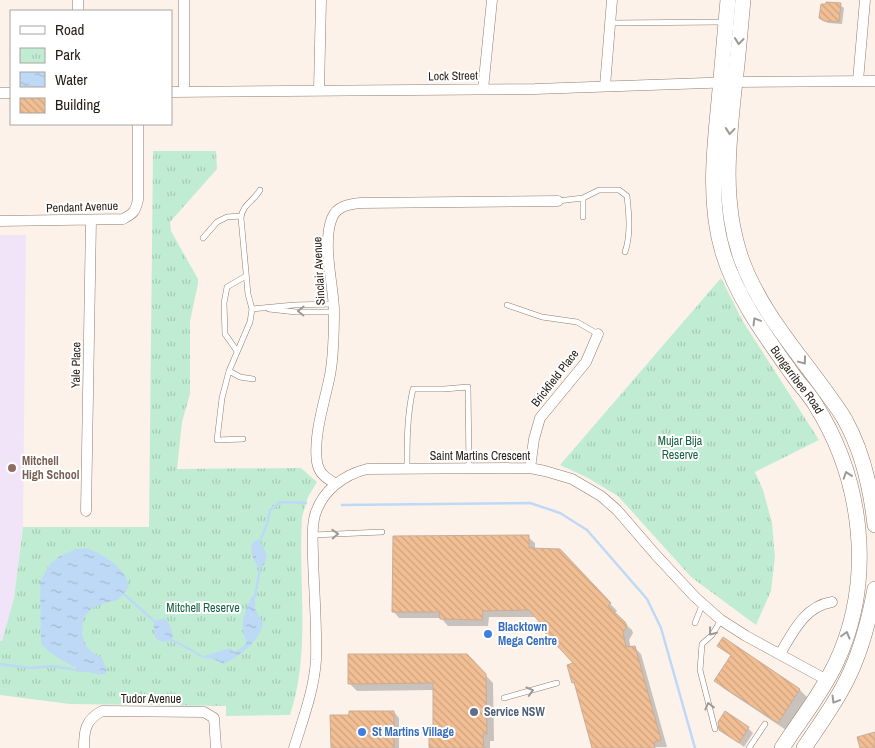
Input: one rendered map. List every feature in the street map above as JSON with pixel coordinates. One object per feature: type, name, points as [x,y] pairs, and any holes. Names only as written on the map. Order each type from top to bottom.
[{"type":"main road","name":"Bungarribee Road","points":[[728,0],[726,22],[728,83],[727,171],[729,203],[741,259],[755,291],[777,326],[845,420],[863,461],[872,499],[875,524]]},
{"type":"main road","name":"Bungarribee Road","points":[[744,0],[728,83],[712,188],[723,252],[734,280],[756,322],[815,404],[836,444],[849,480],[856,510],[860,550],[859,578],[854,607],[844,643],[827,680],[782,748]]},
{"type":"main road","points":[[804,748],[836,699],[854,665],[869,622],[875,589]]},
{"type":"street","points":[[184,0],[184,92]]},
{"type":"street","points":[[320,90],[321,0]]},
{"type":"street","points":[[483,89],[492,0]]},
{"type":"street","points":[[604,86],[612,0]]},
{"type":"street","points":[[858,81],[865,0]]},
{"type":"street","name":"Lock Street","points":[[172,92],[535,89],[875,81]]},
{"type":"street","name":"Pendant Avenue","points":[[0,221],[123,219],[135,211],[138,200],[138,125]]},
{"type":"street","name":"Sinclair Avenue","points":[[336,484],[321,474],[317,461],[319,429],[330,373],[333,308],[328,244],[333,216],[343,206],[361,203],[558,202]]},
{"type":"street","name":"Yale Place","points":[[86,511],[91,220]]},
{"type":"street","name":"Brickfield Place","points":[[530,468],[534,438],[540,418],[586,362],[598,334]]},
{"type":"street","name":"Saint Martins Crescent","points":[[294,748],[309,701],[315,665],[313,535],[315,515],[328,492],[336,484],[352,474],[366,470],[530,468],[572,479],[601,496],[617,510],[655,554],[721,620],[827,680]]},
{"type":"street","points":[[780,654],[798,623],[810,611],[824,603],[832,602]]},
{"type":"street","name":"Tudor Avenue","points":[[84,748],[84,730],[94,715],[102,711],[111,711],[204,712],[214,718],[216,748]]},
{"type":"lane","points":[[610,23],[726,22]]},
{"type":"lane","points":[[243,439],[217,440],[222,398],[228,372],[250,322],[252,309],[246,276],[241,216],[244,207],[260,190]]},
{"type":"lane","points":[[558,202],[583,198],[599,190],[619,190],[627,196],[628,242],[626,252]]},
{"type":"lane","points":[[583,198],[583,217]]},
{"type":"lane","points":[[203,238],[217,222],[227,217],[241,216]]},
{"type":"lane","points":[[237,351],[225,334],[225,296],[227,287],[246,276]]},
{"type":"lane","points":[[507,305],[542,318],[577,322],[598,334]]},
{"type":"lane","points":[[252,309],[296,312],[333,308]]},
{"type":"lane","points":[[228,372],[240,377],[254,379]]},
{"type":"lane","points":[[407,468],[409,412],[413,389],[468,387],[468,468]]},
{"type":"lane","points":[[313,535],[382,532]]},
{"type":"lane","points":[[695,623],[703,603]]},
{"type":"lane","points":[[714,729],[700,670],[702,644],[712,635],[721,620]]},
{"type":"lane","points":[[504,698],[557,683]]},
{"type":"lane","points":[[749,748],[765,724]]},
{"type":"shaded area","name":"Mitchell High School","points":[[0,235],[26,235],[23,526],[14,598],[2,642],[0,641]]},
{"type":"green space","name":"Mitchell Reserve","points":[[153,151],[216,151],[217,169],[170,222],[171,231],[198,279],[190,321],[190,394],[182,422],[177,469],[301,468],[317,482],[308,497],[302,517],[302,642],[300,667],[290,715],[226,716],[226,706],[70,704],[0,695],[0,641],[2,641],[14,598],[23,527],[149,527]]},
{"type":"green space","name":"Mujar Bija Reserve","points":[[721,278],[742,320],[819,440],[755,472],[763,490],[772,523],[775,557],[771,591],[756,625],[691,577],[618,496],[588,478],[560,465]]},
{"type":"water","points":[[260,541],[267,555],[265,563],[260,569],[251,552],[253,542]]},
{"type":"water","points":[[87,548],[101,554],[114,563],[124,574],[129,587],[118,600],[92,608],[83,618],[82,635],[86,646],[102,658],[107,670],[105,674],[88,672],[70,665],[41,644],[40,582],[50,564],[60,556],[76,549]]},
{"type":"water","points":[[252,596],[255,596],[255,609],[263,623],[262,629],[248,648],[223,664],[199,656],[193,651],[204,656],[230,648],[234,652],[244,645],[246,642],[243,632],[243,621]]},
{"type":"water","points":[[165,618],[171,629],[172,640],[161,642],[155,635],[154,621]]},
{"type":"building","points":[[826,2],[841,3],[839,22],[824,21],[819,18],[821,4],[826,4]]},
{"type":"building","points":[[529,535],[529,548],[560,549],[611,603],[608,606],[625,622],[627,626],[623,632],[626,647],[635,646],[661,740],[654,742],[655,748],[592,748],[574,682],[572,683],[567,665],[573,663],[539,626],[541,624],[529,610],[483,611],[482,620],[440,619],[439,612],[392,612],[393,536]]},
{"type":"building","points":[[723,637],[800,689],[778,723],[714,681],[731,655],[717,646]]},
{"type":"building","points":[[348,654],[467,654],[486,674],[487,734],[483,734],[484,748],[429,748],[429,730],[433,729],[433,683],[348,684]]},
{"type":"building","name":"St Martins Village","points":[[349,711],[394,711],[394,748],[331,748],[330,715],[349,715]]},
{"type":"building","points":[[725,711],[749,727],[739,743],[719,730],[718,722]]},
{"type":"building","points":[[875,732],[875,748],[860,748],[857,737]]},
{"type":"waterway","points":[[260,541],[270,510],[280,502],[306,503]]},
{"type":"waterway","points":[[342,505],[530,503],[560,513],[587,530],[647,599],[661,628],[695,748]]},
{"type":"waterway","points":[[255,596],[260,569]]},
{"type":"waterway","points":[[124,594],[154,621]]},
{"type":"waterway","points":[[172,640],[193,651]]},
{"type":"waterway","points":[[0,664],[31,668],[52,666],[83,671]]},
{"type":"place","name":"Mitchell High School","points":[[12,468]]},
{"type":"place","name":"Blacktown Mega Centre","points":[[488,634]]},
{"type":"place","name":"Service NSW","points":[[474,712]]},
{"type":"place","name":"St Martins Village","points":[[362,732]]}]
